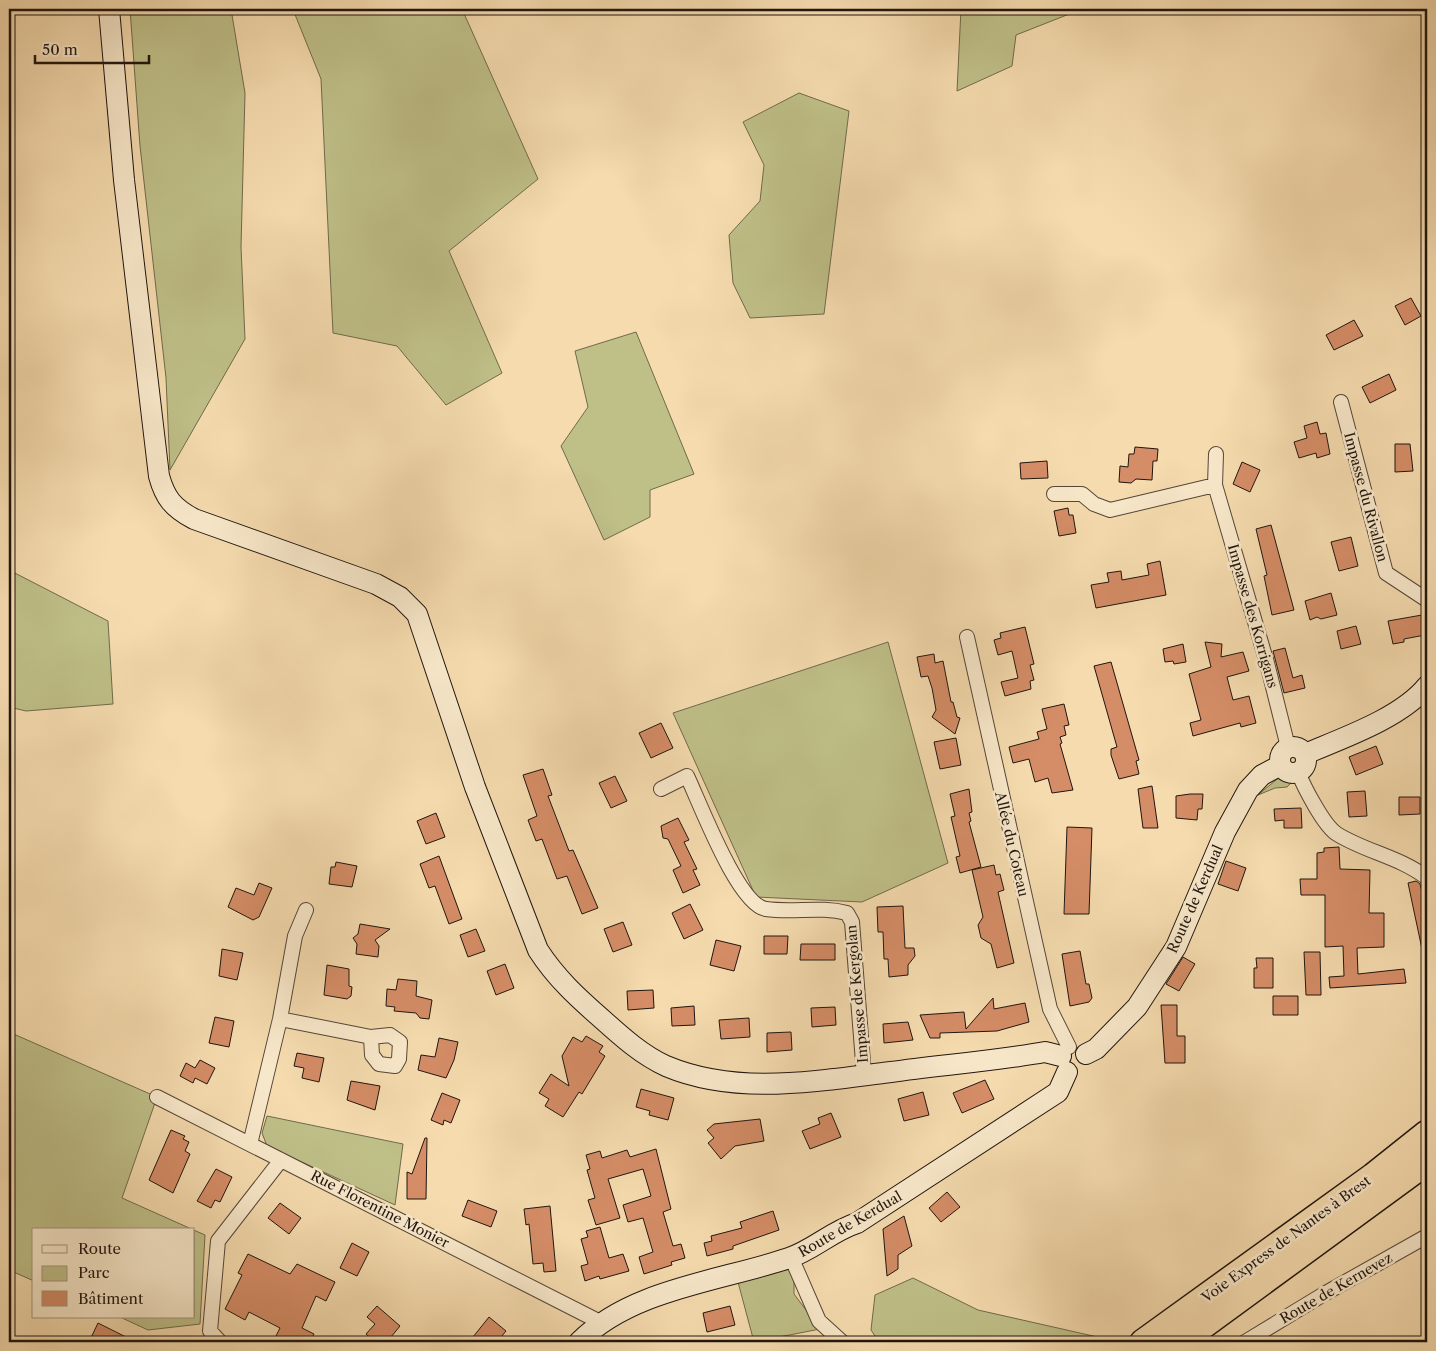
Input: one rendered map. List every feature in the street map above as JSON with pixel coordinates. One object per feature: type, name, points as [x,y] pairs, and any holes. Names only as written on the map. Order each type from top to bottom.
[{"type":"highway","name":"Voie Express de Nantes à Brest","points":[[1143,1342],[1373,1176],[1427,1133]]},
{"type":"highway","name":"Voie Express de Nantes à Brest","points":[[1181,1342],[1427,1162]]},
{"type":"street","points":[[109,9],[124,180],[159,476],[166,498],[178,511],[194,519],[376,584],[400,597],[417,614],[475,787],[538,950],[551,970],[569,990],[631,1045],[665,1065],[695,1076],[729,1083],[763,1084],[864,1075],[1045,1052],[1071,1057]]},
{"type":"street","name":"Impasse du Rivallon","points":[[1341,402],[1386,573],[1427,600]]},
{"type":"street","name":"Impasse des Korrigans","points":[[1216,454],[1215,485],[1268,663],[1293,759],[1308,794],[1335,833],[1414,868],[1427,878]]},
{"type":"street","points":[[1054,494],[1082,494],[1094,504],[1110,510],[1215,485]]},
{"type":"street","name":"Allée du Coteau","points":[[967,637],[1050,1009],[1071,1057]]},
{"type":"street","name":"Route de Kerdual","points":[[579,1342],[602,1322],[641,1301],[791,1257],[842,1228],[857,1223],[1058,1092],[1071,1057],[1096,1049],[1137,1007],[1176,947],[1225,832],[1248,790],[1262,775],[1401,710],[1417,698],[1427,686]]},
{"type":"street","name":"Impasse de Kergolan","points":[[661,789],[687,776],[735,880],[751,902],[764,909],[834,910],[847,913],[852,922],[864,1075]]},
{"type":"street","points":[[250,1144],[280,1019],[295,936],[306,910]]},
{"type":"street","points":[[280,1019],[371,1037]]},
{"type":"street","name":"Rue Florentine Monier","points":[[157,1097],[602,1322]]},
{"type":"street","points":[[220,1342],[210,1331],[218,1241],[281,1160]]},
{"type":"street","name":"Route de Kernevez","points":[[1245,1342],[1324,1294],[1427,1236]]},
{"type":"street","points":[[791,1257],[819,1320],[842,1342]]},
{"type":"green space","points":[[130,9],[231,9],[245,93],[241,247],[245,339],[170,470],[166,378],[140,146]]},
{"type":"green space","points":[[282,9],[462,9],[538,179],[449,251],[502,373],[446,405],[397,346],[333,333],[321,79],[294,12]]},
{"type":"green space","points":[[961,9],[1082,9],[1016,35],[1012,66],[957,91]]},
{"type":"green space","points":[[799,93],[849,111],[824,314],[750,318],[733,283],[729,235],[760,201],[764,165],[743,122]]},
{"type":"green space","points":[[636,332],[694,474],[650,490],[650,517],[604,540],[561,446],[588,407],[575,351]]},
{"type":"green space","points":[[9,570],[108,621],[113,704],[26,711],[9,707]]},
{"type":"green space","points":[[888,642],[948,863],[862,902],[756,897],[673,713]]},
{"type":"green space","points":[[1288,770],[1293,781],[1287,787],[1275,788],[1258,795]]},
{"type":"green space","points":[[9,1032],[157,1097],[122,1198],[190,1228],[32,1228],[32,1280],[9,1270]]},
{"type":"green space","points":[[267,1116],[403,1144],[395,1205],[267,1146],[262,1133]]},
{"type":"green space","points":[[195,1230],[205,1235],[200,1324],[148,1330],[122,1318],[195,1318]]},
{"type":"green space","points":[[789,1267],[794,1278],[794,1294],[820,1329],[754,1342],[738,1282]]},
{"type":"green space","points":[[913,1278],[978,1310],[1102,1338],[1096,1342],[879,1342],[871,1330],[875,1295]]},
{"type":"building","points":[[1411,298],[1421,316],[1405,325],[1395,306]]},
{"type":"building","points":[[1354,320],[1363,336],[1334,350],[1326,335]]},
{"type":"building","points":[[1389,374],[1396,390],[1370,403],[1362,387]]},
{"type":"building","points":[[1317,422],[1320,434],[1326,433],[1330,454],[1317,458],[1316,453],[1299,458],[1294,442],[1307,438],[1304,426]]},
{"type":"building","points":[[1395,444],[1410,444],[1413,471],[1395,472]]},
{"type":"building","points":[[1135,447],[1158,449],[1157,461],[1153,461],[1152,480],[1136,479],[1131,483],[1119,482],[1120,466],[1128,467],[1129,454],[1134,454]]},
{"type":"building","points":[[1047,461],[1048,478],[1021,479],[1020,463]]},
{"type":"building","points":[[1242,462],[1260,470],[1250,492],[1233,484]]},
{"type":"building","points":[[1068,508],[1069,515],[1073,515],[1076,533],[1059,536],[1054,511]]},
{"type":"building","points":[[1271,525],[1294,610],[1272,615],[1264,576],[1267,575],[1256,529]]},
{"type":"building","points":[[1351,537],[1358,566],[1339,571],[1331,542]]},
{"type":"building","points":[[1160,561],[1166,595],[1096,608],[1091,585],[1109,582],[1107,573],[1121,571],[1122,580],[1149,575],[1147,564]]},
{"type":"building","points":[[1331,593],[1337,615],[1321,619],[1317,617],[1310,620],[1305,601]]},
{"type":"building","points":[[1422,615],[1425,635],[1404,639],[1404,642],[1393,644],[1388,621]]},
{"type":"building","points":[[1356,626],[1361,644],[1341,649],[1337,631]]},
{"type":"building","points":[[1025,627],[1034,664],[1030,665],[1034,680],[1030,681],[1031,689],[1005,696],[1001,682],[1018,678],[1012,651],[998,655],[994,640],[1001,638],[1000,633]]},
{"type":"building","points":[[1205,642],[1222,644],[1221,657],[1243,652],[1249,671],[1227,677],[1233,700],[1249,696],[1256,723],[1241,727],[1240,723],[1193,736],[1190,723],[1201,720],[1189,674],[1211,667]]},
{"type":"building","points":[[1183,644],[1186,662],[1174,664],[1173,661],[1165,662],[1163,649]]},
{"type":"building","points":[[1285,648],[1293,678],[1302,675],[1305,688],[1284,693],[1273,651]]},
{"type":"building","points":[[934,654],[935,663],[943,661],[951,702],[953,702],[957,717],[960,718],[955,734],[932,717],[936,710],[932,688],[928,676],[921,677],[917,657]]},
{"type":"building","points":[[1111,662],[1139,760],[1136,761],[1139,774],[1119,779],[1111,755],[1111,749],[1117,747],[1094,666]]},
{"type":"building","points":[[1064,704],[1069,725],[1064,726],[1066,735],[1060,737],[1062,743],[1060,744],[1073,790],[1052,793],[1048,778],[1035,782],[1029,759],[1013,763],[1009,747],[1039,739],[1037,732],[1047,729],[1042,709]]},
{"type":"building","points":[[661,723],[673,748],[651,758],[639,733]]},
{"type":"building","points":[[956,738],[961,765],[940,769],[934,742]]},
{"type":"building","points":[[1376,746],[1383,764],[1356,775],[1349,757]]},
{"type":"building","points":[[543,769],[552,795],[548,796],[569,851],[573,850],[598,908],[582,914],[567,876],[557,879],[542,839],[536,841],[528,820],[537,816],[523,775]]},
{"type":"building","points":[[615,776],[627,801],[611,808],[599,783]]},
{"type":"building","points":[[1152,786],[1158,828],[1143,828],[1138,789]]},
{"type":"building","points":[[969,789],[972,812],[969,813],[971,821],[969,822],[981,867],[960,873],[956,857],[960,856],[951,817],[955,816],[950,794]]},
{"type":"building","points":[[1365,791],[1367,816],[1349,817],[1347,792]]},
{"type":"building","points":[[1203,794],[1202,809],[1198,809],[1197,820],[1176,818],[1176,796]]},
{"type":"building","points":[[1399,797],[1420,797],[1420,814],[1399,815]]},
{"type":"building","points":[[1301,808],[1302,828],[1284,828],[1284,820],[1275,821],[1274,809]]},
{"type":"building","points":[[436,813],[445,837],[426,844],[417,821]]},
{"type":"building","points":[[678,818],[689,840],[684,842],[697,869],[693,870],[700,885],[683,893],[673,870],[681,866],[668,839],[663,838],[661,826]]},
{"type":"building","points":[[1067,827],[1092,828],[1089,914],[1064,914]]},
{"type":"building","points":[[1339,847],[1340,869],[1370,870],[1369,913],[1384,913],[1384,947],[1357,948],[1358,974],[1404,969],[1406,983],[1330,988],[1329,977],[1344,976],[1343,946],[1325,947],[1325,895],[1301,895],[1300,879],[1317,879],[1317,853],[1324,852],[1324,848]]},
{"type":"building","points":[[439,856],[462,919],[449,924],[435,886],[429,888],[420,864]]},
{"type":"building","points":[[1226,861],[1246,868],[1238,891],[1218,884]]},
{"type":"building","points":[[336,862],[357,866],[352,887],[329,884],[331,867],[335,867]]},
{"type":"building","points":[[994,865],[996,875],[1000,874],[1004,890],[998,892],[1014,963],[997,968],[991,944],[981,938],[978,925],[983,917],[972,870]]},
{"type":"building","points":[[1416,881],[1420,884],[1427,910],[1427,948],[1422,949],[1408,883]]},
{"type":"building","points":[[259,883],[272,888],[259,917],[253,920],[228,907],[236,888],[254,895]]},
{"type":"building","points":[[690,904],[703,930],[684,939],[672,913]]},
{"type":"building","points":[[903,906],[905,948],[914,948],[915,956],[908,965],[908,975],[889,977],[888,959],[884,959],[883,932],[878,932],[877,907]]},
{"type":"building","points":[[623,922],[632,945],[613,952],[604,929]]},
{"type":"building","points":[[360,924],[390,929],[375,940],[379,946],[378,957],[356,954],[357,944],[353,938],[358,934]]},
{"type":"building","points":[[476,929],[485,951],[468,957],[460,935]]},
{"type":"building","points":[[764,936],[788,936],[787,954],[764,954]]},
{"type":"building","points":[[716,940],[741,946],[734,971],[710,965]]},
{"type":"building","points":[[801,944],[835,944],[835,960],[800,960]]},
{"type":"building","points":[[222,949],[243,953],[237,980],[219,976]]},
{"type":"building","points":[[1080,951],[1086,984],[1089,984],[1092,998],[1089,1002],[1070,1006],[1062,954]]},
{"type":"building","points":[[1304,952],[1320,952],[1321,995],[1306,995]]},
{"type":"building","points":[[1183,957],[1195,964],[1179,991],[1166,984]]},
{"type":"building","points":[[1256,958],[1273,958],[1273,988],[1254,988],[1254,968],[1257,968]]},
{"type":"building","points":[[505,964],[514,988],[496,995],[487,971]]},
{"type":"building","points":[[327,965],[349,969],[349,986],[352,987],[351,996],[347,999],[324,995]]},
{"type":"building","points":[[398,979],[417,981],[416,996],[432,1000],[429,1019],[420,1018],[416,1013],[394,1011],[395,1007],[386,1006],[387,989],[396,990]]},
{"type":"building","points":[[653,990],[654,1008],[628,1010],[627,991]]},
{"type":"building","points":[[1273,996],[1298,996],[1298,1015],[1273,1015]]},
{"type":"building","points":[[993,998],[994,1009],[1025,1003],[1029,1022],[997,1031],[940,1033],[940,1038],[930,1038],[920,1015],[964,1012],[966,1029]]},
{"type":"building","points":[[1161,1005],[1177,1005],[1177,1036],[1185,1036],[1185,1063],[1165,1063]]},
{"type":"building","points":[[694,1006],[695,1025],[672,1026],[671,1008]]},
{"type":"building","points":[[835,1007],[836,1025],[812,1027],[811,1008]]},
{"type":"building","points":[[215,1017],[234,1021],[229,1047],[209,1043]]},
{"type":"building","points":[[749,1018],[750,1037],[721,1039],[719,1020]]},
{"type":"building","points":[[908,1022],[913,1040],[884,1043],[883,1024]]},
{"type":"building","points":[[791,1032],[792,1050],[767,1052],[767,1033]]},
{"type":"building","points":[[586,1036],[603,1046],[599,1052],[605,1056],[582,1094],[579,1092],[563,1117],[545,1106],[549,1099],[539,1093],[551,1074],[569,1086],[562,1056],[573,1037],[582,1042]]},
{"type":"building","points":[[439,1038],[458,1042],[454,1060],[446,1078],[418,1070],[421,1055],[435,1057]]},
{"type":"building","points":[[297,1053],[324,1058],[319,1082],[302,1078],[304,1068],[294,1066]]},
{"type":"building","points":[[200,1060],[215,1068],[207,1084],[195,1078],[193,1083],[180,1076],[186,1063],[195,1068]]},
{"type":"building","points":[[985,1080],[994,1099],[962,1113],[953,1093]]},
{"type":"building","points":[[351,1081],[380,1086],[375,1110],[347,1100]]},
{"type":"building","points":[[641,1089],[674,1098],[668,1120],[649,1115],[650,1111],[636,1107]]},
{"type":"building","points":[[923,1092],[929,1115],[904,1121],[898,1099]]},
{"type":"building","points":[[442,1093],[460,1100],[451,1123],[444,1120],[443,1125],[431,1120]]},
{"type":"building","points":[[831,1113],[841,1137],[810,1149],[802,1131],[820,1124],[818,1118]]},
{"type":"building","points":[[760,1119],[764,1141],[735,1146],[721,1159],[708,1143],[714,1138],[707,1130],[714,1124]]},
{"type":"building","points":[[171,1130],[185,1136],[183,1139],[189,1142],[185,1151],[190,1154],[173,1193],[149,1180]]},
{"type":"building","points":[[425,1138],[427,1138],[426,1199],[407,1199],[407,1172],[412,1174]]},
{"type":"building","points":[[656,1149],[671,1209],[663,1212],[673,1246],[681,1244],[685,1258],[671,1262],[672,1265],[644,1274],[639,1257],[653,1252],[643,1218],[628,1222],[623,1205],[651,1196],[643,1169],[608,1179],[620,1218],[596,1225],[588,1200],[595,1198],[587,1170],[590,1169],[586,1155],[600,1151],[602,1158],[627,1150],[630,1157]]},
{"type":"building","points":[[216,1169],[232,1177],[220,1202],[215,1200],[211,1208],[197,1201]]},
{"type":"building","points":[[947,1192],[960,1207],[941,1222],[929,1208]]},
{"type":"building","points":[[468,1200],[497,1211],[491,1227],[462,1216]]},
{"type":"building","points":[[280,1203],[301,1218],[289,1234],[268,1218]]},
{"type":"building","points":[[550,1206],[556,1271],[544,1272],[543,1263],[533,1264],[529,1224],[526,1225],[524,1209]]},
{"type":"building","points":[[773,1211],[779,1230],[733,1246],[733,1249],[707,1256],[704,1243],[712,1241],[711,1236],[742,1228],[740,1222]]},
{"type":"building","points":[[904,1216],[912,1246],[898,1255],[898,1269],[887,1276],[883,1229]]},
{"type":"building","points":[[600,1227],[609,1258],[623,1254],[629,1271],[600,1279],[599,1276],[585,1281],[581,1266],[588,1264],[581,1239],[588,1237],[586,1231]]},
{"type":"building","points":[[352,1243],[369,1252],[357,1276],[340,1268]]},
{"type":"building","points":[[248,1254],[290,1274],[297,1264],[335,1282],[326,1301],[316,1296],[302,1328],[314,1334],[310,1342],[283,1342],[275,1338],[280,1328],[249,1312],[245,1320],[225,1309],[242,1275],[238,1273]]},
{"type":"building","points":[[377,1306],[400,1326],[391,1337],[392,1342],[375,1342],[366,1334],[375,1324],[367,1317]]},
{"type":"building","points":[[730,1306],[735,1325],[707,1332],[703,1313]]},
{"type":"building","points":[[489,1317],[506,1331],[497,1342],[469,1342]]},
{"type":"building","points":[[98,1323],[136,1342],[89,1342]]}]
